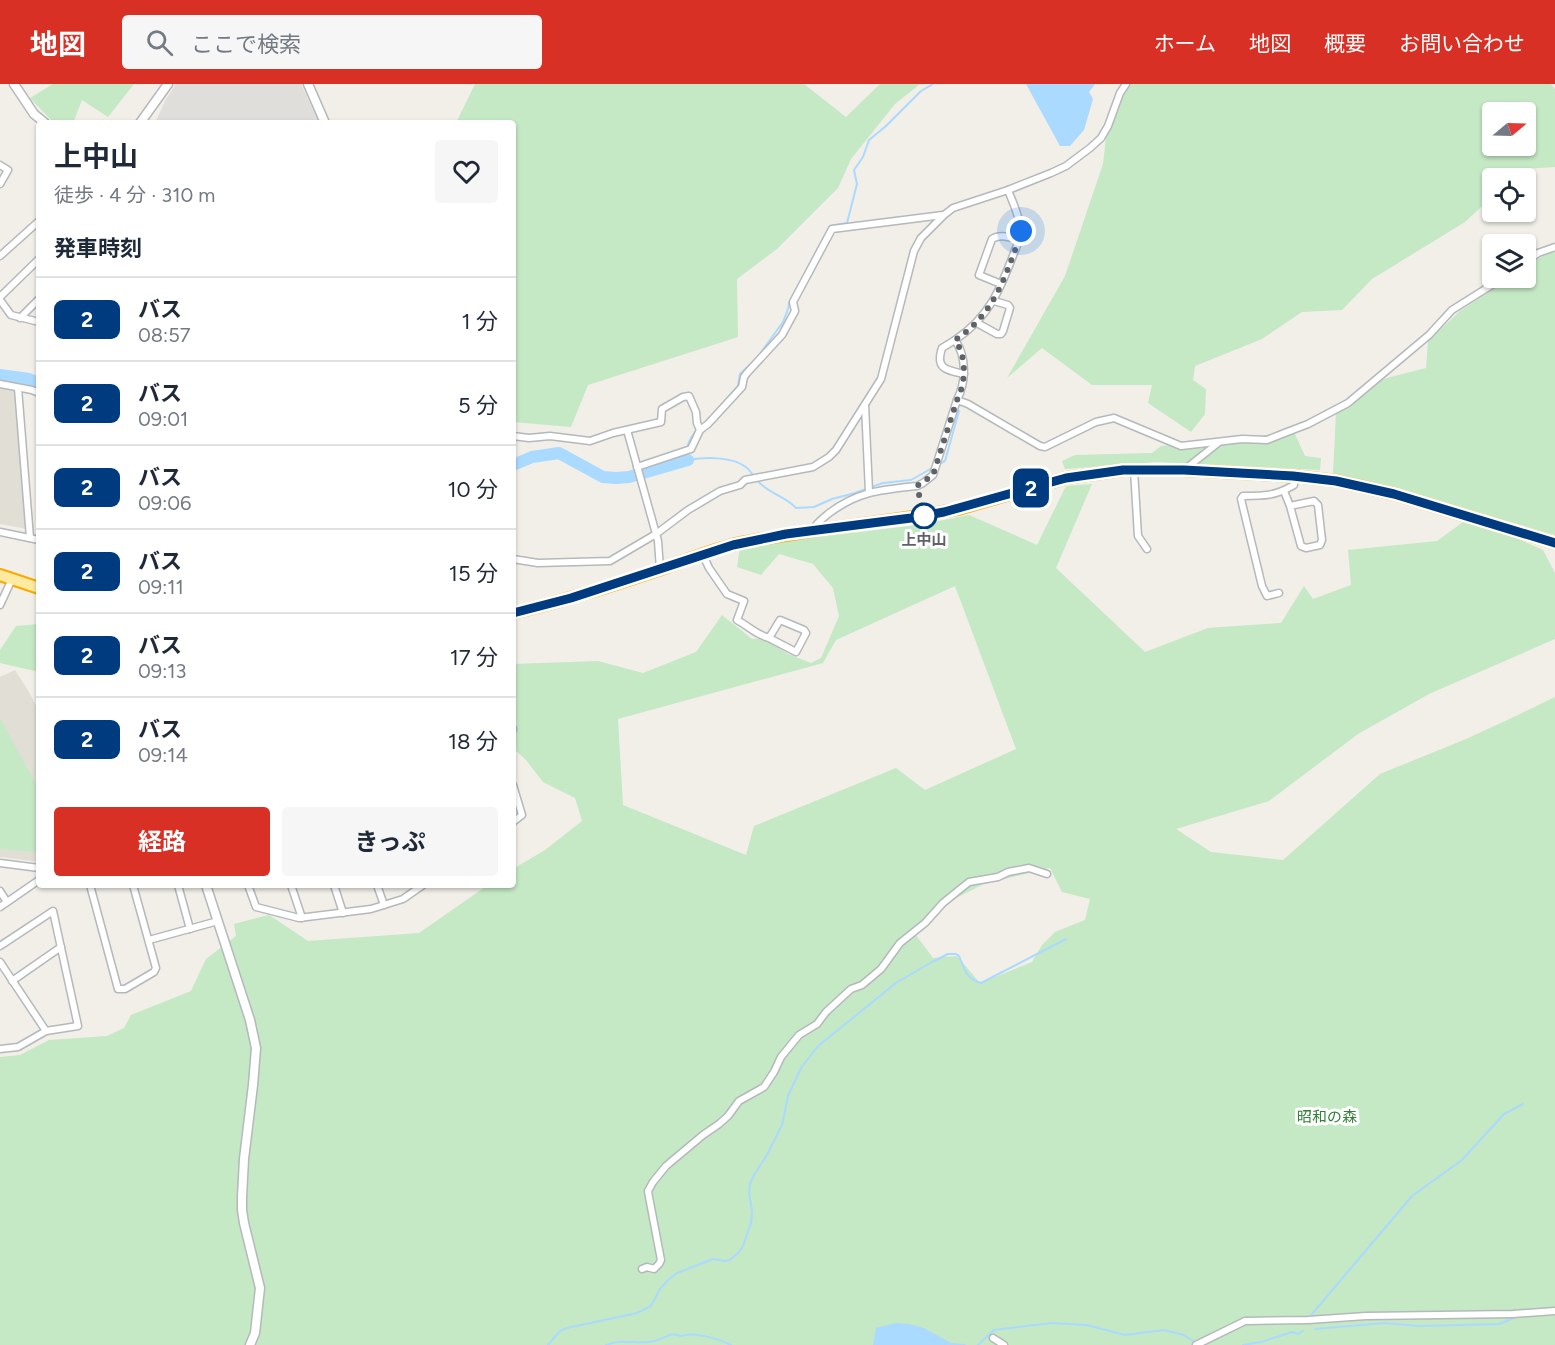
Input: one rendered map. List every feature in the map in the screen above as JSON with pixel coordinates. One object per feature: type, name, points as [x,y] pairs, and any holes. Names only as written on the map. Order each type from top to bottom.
[{"type":"highway","points":[[516,613],[571,598],[733,545],[786,534],[944,512],[1066,478],[1123,470],[1184,470],[1293,476],[1336,481],[1394,494],[1555,543]]},
{"type":"highway","points":[[0,575],[36,587]]},
{"type":"street","points":[[14,84],[34,114],[41,120]]},
{"type":"street","points":[[142,120],[168,84]]},
{"type":"street","points":[[308,84],[324,120]]},
{"type":"street","points":[[516,559],[538,563],[610,561],[656,534],[688,510],[720,491],[740,485],[745,480],[818,465],[836,450],[881,379],[914,251],[921,238],[953,208],[1008,190],[1066,166],[1101,138],[1126,84]]},
{"type":"street","points":[[0,165],[8,170],[0,184]]},
{"type":"street","points":[[964,374],[942,367],[940,362],[942,348],[977,323],[994,300],[1001,284],[1021,231],[1008,190]]},
{"type":"street","points":[[638,468],[691,449],[700,430],[742,387],[747,373],[782,335],[795,310],[793,302],[832,229],[944,215]]},
{"type":"street","points":[[0,256],[36,224]]},
{"type":"street","points":[[1001,284],[979,275],[992,239],[1008,236],[1019,240]]},
{"type":"street","points":[[1536,254],[1555,248]]},
{"type":"street","points":[[36,262],[0,298],[11,315],[36,321]]},
{"type":"street","points":[[957,400],[1045,447],[1096,422],[1114,417],[1181,446],[1267,440],[1308,424],[1348,403],[1429,335],[1452,310],[1487,288]]},
{"type":"street","points":[[977,323],[1001,334],[1010,308],[994,300]]},
{"type":"street","points":[[20,318],[36,302]]},
{"type":"street","points":[[812,531],[816,523],[852,498],[869,492],[917,486],[933,475],[962,390],[964,365],[955,340]]},
{"type":"street","points":[[0,384],[36,392]]},
{"type":"street","points":[[18,388],[30,538]]},
{"type":"street","points":[[516,436],[571,437],[590,441],[661,422],[662,409],[689,396],[700,430]]},
{"type":"street","points":[[865,404],[869,492]]},
{"type":"street","points":[[627,430],[658,541],[660,569]]},
{"type":"street","points":[[1184,470],[1219,443]]},
{"type":"street","points":[[1134,470],[1138,536],[1147,549]]},
{"type":"street","points":[[1279,593],[1267,596],[1262,586],[1241,499],[1243,496],[1274,495],[1284,491],[1294,485],[1293,476]]},
{"type":"street","points":[[1284,491],[1301,546],[1306,549],[1320,545],[1322,540],[1318,505],[1314,501],[1290,506]]},
{"type":"street","points":[[0,532],[36,539]]},
{"type":"street","points":[[703,555],[727,594],[744,601],[737,620],[757,634],[796,652],[806,633],[780,620],[769,638]]},
{"type":"street","points":[[0,605],[12,579]]},
{"type":"street","points":[[516,795],[522,815],[516,820]]},
{"type":"street","points":[[0,863],[36,868]]},
{"type":"street","points":[[642,1269],[654,1269],[661,1260],[648,1191],[653,1182],[666,1166],[728,1116],[739,1101],[764,1087],[781,1057],[799,1035],[817,1024],[826,1012],[851,989],[862,985],[881,969],[900,943],[969,882],[999,877],[1029,868],[1047,874]]},
{"type":"street","points":[[0,907],[36,882]]},
{"type":"street","points":[[91,888],[118,990],[125,989],[154,972],[156,968],[134,888]]},
{"type":"street","points":[[179,888],[190,929]]},
{"type":"street","points":[[207,888],[252,1027],[256,1048],[242,1197],[244,1223],[260,1288],[255,1333],[250,1345]]},
{"type":"street","points":[[249,888],[256,907],[302,918],[371,909],[403,899],[418,888]]},
{"type":"street","points":[[292,888],[302,918]]},
{"type":"street","points":[[335,888],[343,913]]},
{"type":"street","points":[[378,888],[384,905]]},
{"type":"street","points":[[0,891],[7,902]]},
{"type":"street","points":[[0,946],[53,910],[78,1026],[46,1031],[18,1047],[1,1048]]},
{"type":"street","points":[[149,940],[218,921]]},
{"type":"street","points":[[12,981],[61,947]]},
{"type":"street","points":[[0,962],[46,1031]]},
{"type":"street","points":[[1196,1345],[1245,1321],[1555,1311]]},
{"type":"street","points":[[993,1338],[1004,1345]]},
{"type":"shaded area","points":[[176,84],[301,84],[318,120],[156,120]]},
{"type":"shaded area","points":[[0,387],[16,390],[27,529],[0,524]]},
{"type":"shaded area","points":[[15,670],[36,706],[36,862],[0,857],[0,677]]},
{"type":"green space","points":[[53,84],[134,84],[108,117],[82,100],[74,120],[51,120],[30,98]]},
{"type":"green space","points":[[475,84],[804,84],[846,117],[880,84],[920,84],[895,104],[851,159],[838,188],[777,249],[737,279],[738,337],[588,385],[571,427],[516,422],[516,120],[457,120]]},
{"type":"green space","points":[[1130,84],[1551,84],[1555,89],[1555,167],[1482,168],[1482,206],[1465,222],[1372,279],[1342,310],[1302,312],[1262,339],[1195,366],[1193,380],[1206,389],[1205,414],[1191,432],[1148,403],[1152,385],[1092,385],[1042,348],[1007,378],[1065,276],[1103,164],[1106,138],[1123,93]]},
{"type":"green space","points":[[1555,252],[1555,535],[1428,498],[1333,474],[1336,412],[1383,379],[1426,368],[1428,341],[1460,311],[1495,288],[1536,288],[1536,260],[1545,254]]},
{"type":"green space","points":[[1294,432],[1305,456],[1321,458],[1320,470],[1157,462],[1065,469],[1062,461],[1075,455],[1152,453],[1161,446]]},
{"type":"green space","name":"昭和の森","points":[[1092,484],[1056,568],[1145,652],[1208,628],[1281,623],[1304,586],[1313,599],[1351,585],[1348,550],[1437,541],[1470,517],[1543,550],[1555,573],[1555,639],[1429,694],[1358,734],[1269,801],[1176,829],[1211,852],[1283,860],[1380,774],[1466,739],[1555,697],[1555,1345],[0,1345],[0,1057],[20,1055],[49,1040],[107,1036],[124,1028],[131,1015],[191,991],[206,959],[236,936],[234,924],[269,915],[308,941],[419,933],[484,888],[516,888],[516,867],[545,850],[582,821],[575,798],[543,782],[516,751],[516,664],[598,661],[643,673],[696,652],[722,615],[752,639],[764,638],[788,654],[811,663],[821,658],[839,616],[833,588],[813,564],[779,554],[761,575],[737,567],[740,547],[924,524],[969,515],[1037,545],[1066,486]],"holes":[[[955,586],[1016,749],[925,790],[896,768],[754,826],[746,855],[623,805],[618,719],[823,663],[836,640]],[[1050,868],[1062,892],[1090,899],[1085,920],[1055,932],[1042,945],[1032,962],[980,983],[957,956],[933,958],[915,934],[946,903],[984,884]]]},
{"type":"green space","points":[[36,624],[36,671],[0,663],[0,650],[16,626]]},
{"type":"green space","points":[[0,718],[36,784],[36,852],[0,849]]},
{"type":"water","points":[[1026,84],[1095,84],[1089,92],[1093,99],[1084,130],[1070,146],[1060,146]]},
{"type":"water","points":[[895,1323],[924,1328],[951,1343],[966,1345],[873,1345],[876,1328]]},
{"type":"waterway","points":[[724,402],[738,386],[740,374],[757,358],[783,322],[789,303],[830,226],[847,223],[857,184],[854,170],[863,157],[869,140],[921,91],[933,84]]},
{"type":"waterway","points":[[0,375],[36,382]]},
{"type":"waterway","points":[[939,464],[945,461],[959,411]]},
{"type":"waterway","points":[[709,420],[698,429],[689,442],[688,460],[719,458],[741,464],[766,488],[796,508],[814,507],[883,483],[911,480],[934,467]]},
{"type":"waterway","points":[[516,464],[532,457],[559,453],[603,477],[616,478],[629,477],[688,460]]},
{"type":"waterway","points":[[548,1345],[560,1331],[567,1328],[637,1313],[651,1306],[660,1289],[677,1273],[713,1259],[730,1260],[738,1253],[743,1246],[751,1223],[750,1184],[782,1125],[788,1096],[801,1068],[818,1046],[896,983],[948,954],[959,956],[969,976],[981,983],[1066,939]]},
{"type":"waterway","points":[[1312,1314],[1412,1196],[1462,1160],[1504,1114],[1523,1104]]},
{"type":"waterway","points":[[1315,1329],[1384,1323],[1419,1326],[1499,1324],[1514,1318]]},
{"type":"waterway","points":[[978,1345],[994,1330],[1052,1323],[1087,1325],[1125,1335],[1164,1330],[1184,1335],[1196,1343]]},
{"type":"waterway","points":[[1243,1345],[1303,1331]]},
{"type":"waterway","points":[[606,1345],[619,1342],[648,1342],[674,1334],[699,1335],[731,1345]]},
{"type":"bus line","name":"2","points":[[516,612],[571,598],[733,545],[786,534],[944,512],[1066,478],[1123,470],[1184,470],[1293,476],[1336,481],[1394,494],[1555,543]]},
{"type":"place","name":"上中山","points":[[924,516]]},
{"type":"route","points":[[924,516],[917,486],[933,475],[964,380],[964,365],[955,340],[977,323],[994,300],[1021,231]]}]
